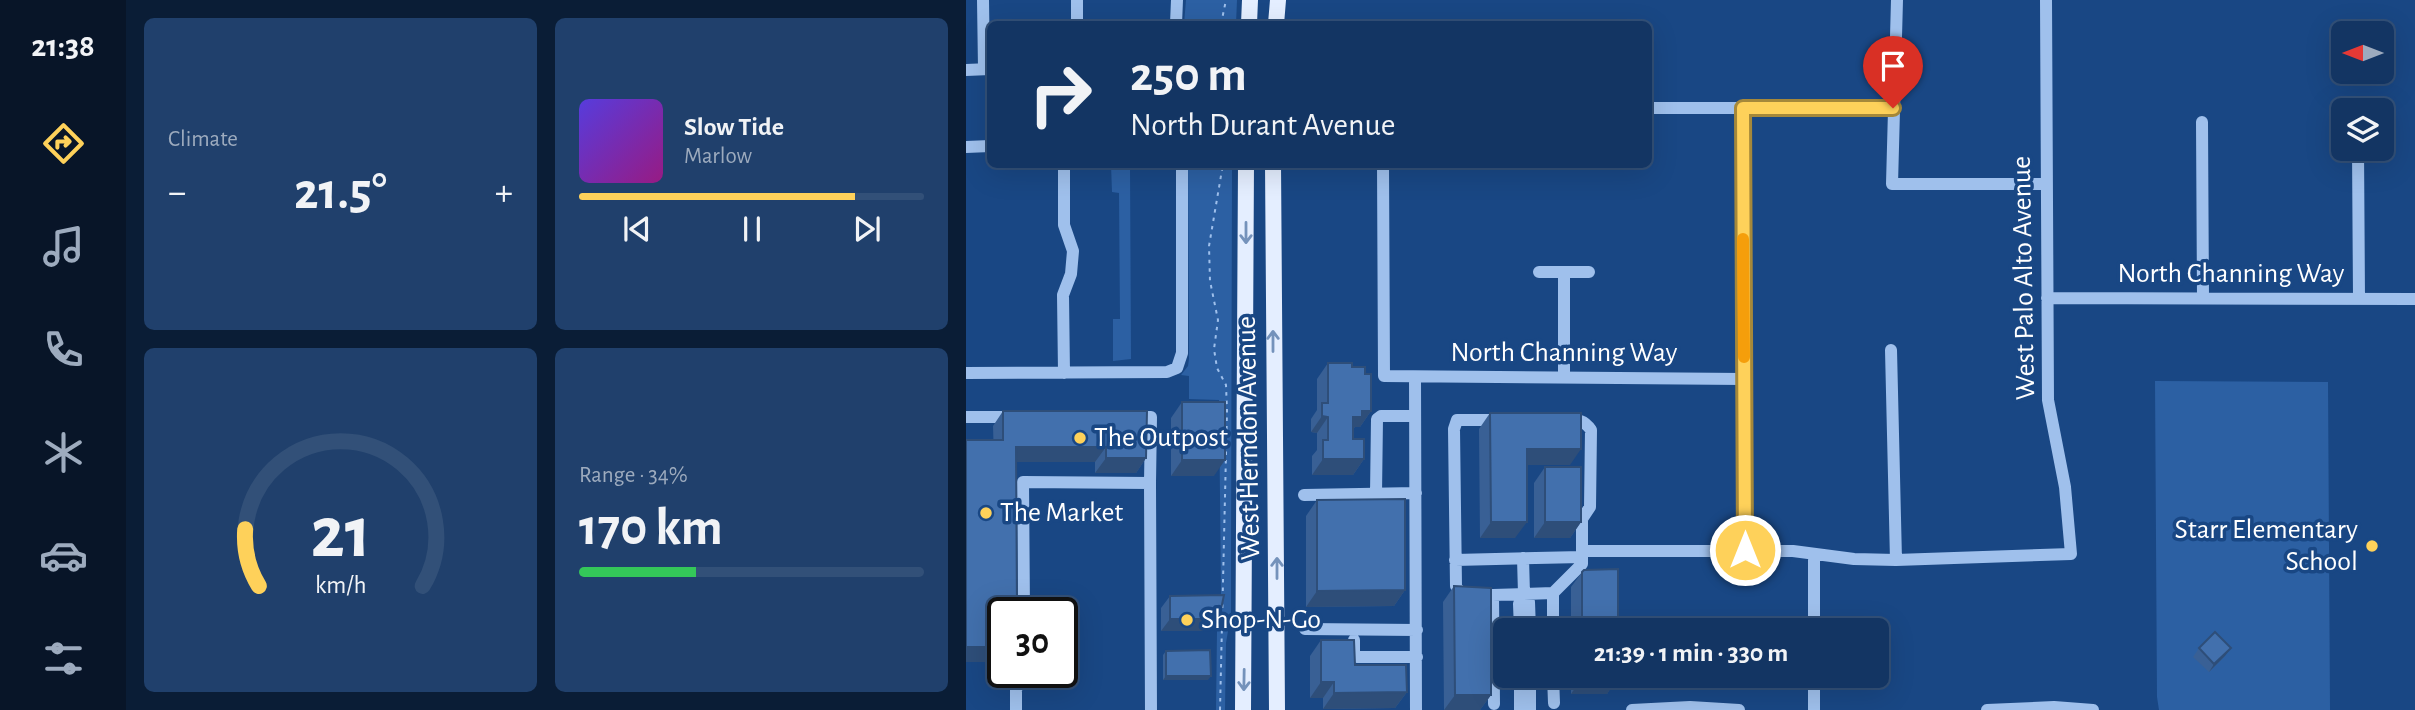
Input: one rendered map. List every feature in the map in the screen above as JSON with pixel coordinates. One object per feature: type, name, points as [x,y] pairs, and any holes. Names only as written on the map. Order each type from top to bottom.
[{"type":"main road","points":[[1249,21],[1250,0]]},
{"type":"main road","points":[[1276,21],[1278,0]]},
{"type":"main road","name":"West Herndon Avenue","points":[[1243,710],[1246,168]]},
{"type":"main road","name":"West Herndon Avenue","points":[[1273,168],[1277,710]]},
{"type":"street","points":[[966,70],[987,69],[983,0]]},
{"type":"street","points":[[1077,0],[1077,21]]},
{"type":"street","points":[[1176,21],[1177,0]]},
{"type":"street","points":[[1896,0],[1892,184],[2046,184]]},
{"type":"street","name":"West Palo Alto Avenue","points":[[1896,560],[2071,554],[2065,487],[2048,400],[2046,0]]},
{"type":"street","points":[[1652,108],[1893,108]]},
{"type":"street","points":[[1743,108],[1745,550]]},
{"type":"street","points":[[2202,122],[2203,299]]},
{"type":"street","points":[[966,147],[987,146]]},
{"type":"street","points":[[2358,161],[2359,299]]},
{"type":"street","points":[[1064,168],[1064,225],[1073,251],[1071,274],[1063,295],[1064,373]]},
{"type":"street","points":[[966,373],[1173,371],[1181,362],[1182,168]]},
{"type":"street","name":"North Channing Way","points":[[1383,168],[1384,376],[1744,379]]},
{"type":"street","points":[[1539,272],[1590,272]]},
{"type":"street","points":[[1564,272],[1564,377]]},
{"type":"street","name":"North Channing Way","points":[[2047,298],[2415,299]]},
{"type":"street","points":[[1455,560],[1523,558],[1613,550],[1745,550],[1896,560],[1891,350]]},
{"type":"street","points":[[1415,377],[1416,710]]},
{"type":"street","points":[[1376,494],[1377,419],[1381,416],[1415,416]]},
{"type":"street","points":[[966,417],[1029,417]]},
{"type":"street","points":[[1124,417],[1151,417],[1151,710]]},
{"type":"street","points":[[1512,420],[1457,420],[1454,429],[1456,586],[1462,595],[1553,593],[1582,564],[1582,519],[1590,508],[1591,430],[1580,420],[1553,420]]},
{"type":"street","points":[[1024,597],[1023,482],[1150,482]]},
{"type":"street","points":[[1304,495],[1416,493]]},
{"type":"street","points":[[1814,554],[1814,618]]},
{"type":"street","points":[[1520,618],[1519,604],[1524,594],[1523,558]]},
{"type":"street","points":[[1553,593],[1553,618]]},
{"type":"street","points":[[1524,594],[1530,602],[1530,618]]},
{"type":"street","points":[[1493,595],[1495,618]]},
{"type":"street","points":[[1305,629],[1417,630]]},
{"type":"street","points":[[1354,630],[1354,655],[1357,657],[1417,657]]},
{"type":"street","points":[[1016,710],[1017,688]]},
{"type":"street","points":[[1494,705],[1496,688]]},
{"type":"street","points":[[1520,688],[1520,710]]},
{"type":"street","points":[[1530,688],[1530,710]]},
{"type":"street","points":[[1553,688],[1553,703]]},
{"type":"street","points":[[1814,688],[1814,710]]},
{"type":"street","points":[[1632,710],[1739,710]]},
{"type":"street","points":[[1987,710],[2093,710]]},
{"type":"path","points":[[1222,21],[1226,0]]},
{"type":"path","points":[[1220,710],[1227,411],[1226,385],[1217,368],[1214,349],[1218,320],[1210,281],[1209,246],[1222,168]]},
{"type":"shaded area","points":[[1186,0],[1237,0],[1236,21],[1184,21]]},
{"type":"shaded area","points":[[1111,168],[1130,168],[1131,359],[1113,361],[1113,319],[1120,319],[1119,193],[1112,192]]},
{"type":"shaded area","points":[[1188,168],[1232,168],[1231,613],[1226,643],[1225,710],[1216,710],[1217,631],[1221,593],[1219,400],[1189,399],[1189,376],[1181,375],[1188,366]]},
{"type":"shaded area","points":[[2155,381],[2328,382],[2330,710],[2159,710]]},
{"type":"building","points":[[1328,363],[1352,363],[1352,367],[1365,367],[1365,374],[1371,374],[1371,411],[1362,411],[1362,417],[1353,417],[1353,439],[1364,439],[1364,459],[1323,459],[1323,440],[1328,440],[1328,417],[1322,416],[1322,403],[1328,403]]},
{"type":"building","points":[[1182,402],[1225,402],[1225,460],[1182,460]]},
{"type":"building","points":[[1003,411],[1147,411],[1146,458],[1106,458],[1106,447],[1016,447],[1017,597],[987,597],[987,647],[966,647],[966,440],[1003,440]]},
{"type":"building","points":[[1490,413],[1581,413],[1581,449],[1527,449],[1527,522],[1491,522]]},
{"type":"building","points":[[1545,467],[1581,467],[1581,522],[1545,522]]},
{"type":"building","points":[[1405,499],[1405,590],[1317,591],[1317,500]]},
{"type":"building","points":[[1618,569],[1618,618],[1582,618],[1584,570]]},
{"type":"building","points":[[1454,586],[1491,588],[1491,695],[1455,695]]},
{"type":"building","points":[[1224,595],[1220,614],[1213,614],[1213,619],[1170,619],[1170,596]]},
{"type":"building","points":[[2215,632],[2231,648],[2214,664],[2199,648]]},
{"type":"building","points":[[1321,640],[1354,640],[1355,665],[1406,665],[1407,692],[1334,693],[1334,682],[1321,682]]},
{"type":"building","points":[[1210,650],[1211,676],[1166,676],[1166,651]]},
{"type":"slow traffic","points":[[1743,239],[1744,357]]},
{"type":"place","name":"The Outpost","points":[[1080,438]]},
{"type":"place","name":"The Market","points":[[986,513]]},
{"type":"place","name":"Starr Elementary School","points":[[2372,546]]},
{"type":"place","name":"Shop-N-Go","points":[[1187,620]]},
{"type":"route","points":[[1745,550],[1743,108],[1893,108]]}]
